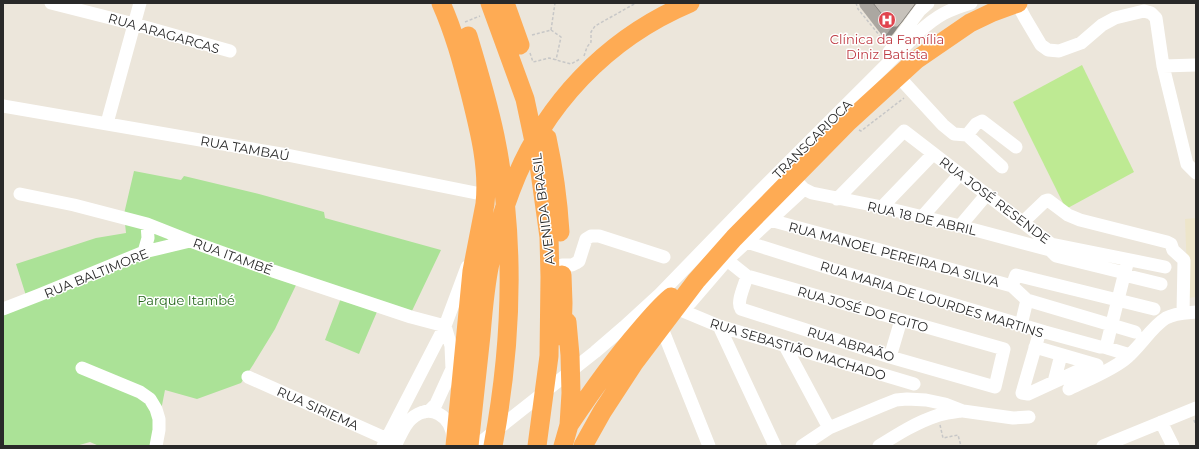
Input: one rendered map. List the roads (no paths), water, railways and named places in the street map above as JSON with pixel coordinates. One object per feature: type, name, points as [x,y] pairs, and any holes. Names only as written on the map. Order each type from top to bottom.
[{"type":"highway","points":[[441,3],[460,54],[473,103],[481,139],[485,170],[486,195],[472,271],[454,446]]},
{"type":"highway","points":[[456,3],[480,74],[489,107],[498,150],[507,220],[509,293],[508,328],[506,360],[498,422],[493,446]]},
{"type":"highway","name":"AVENIDA BRASIL","points":[[505,3],[534,89],[554,168],[558,203],[562,265],[562,354],[548,446]]},
{"type":"highway","points":[[469,446],[485,296],[490,264],[508,197],[529,150],[549,117],[586,72],[615,46],[635,32],[655,20],[690,3]]},
{"type":"highway","points":[[563,446],[570,425],[598,382],[628,343],[667,301],[680,290],[696,281],[798,183],[847,123],[916,60],[933,48],[970,23],[993,12],[1018,3]]},
{"type":"highway","name":"AVENIDA BRASIL","points":[[486,9],[525,99],[539,165],[549,237],[549,356],[537,446]]},
{"type":"highway","points":[[583,446],[614,392],[661,326],[678,310],[696,281]]},
{"type":"highway","points":[[563,303],[569,329],[571,393],[570,425]]},
{"type":"street","name":"RUA ARAGARCAS","points":[[51,3],[134,24],[230,51]]},
{"type":"street","points":[[107,123],[140,3]]},
{"type":"street","name":"TRANSCARIOCA","points":[[863,87],[920,10],[928,3]]},
{"type":"street","name":"TRANSCARIOCA","points":[[476,446],[595,352],[660,294],[920,30],[948,11],[972,3]]},
{"type":"street","points":[[1018,3],[1041,45],[1048,50],[1059,52],[1081,43],[1102,25],[1115,18],[1144,11],[1151,12],[1156,18],[1163,66],[1187,164],[1196,173]]},
{"type":"street","points":[[1163,66],[1196,65]]},
{"type":"street","points":[[898,76],[943,125],[954,134],[967,135],[1002,167]]},
{"type":"street","name":"RUA TAMBAÚ","points":[[3,106],[287,155],[486,195]]},
{"type":"street","points":[[967,135],[976,124],[982,120],[1016,146]]},
{"type":"street","name":"RUA JOSÉ RESENDE","points":[[837,199],[904,131],[1023,222],[1051,247],[1165,267]]},
{"type":"street","points":[[882,207],[933,154]]},
{"type":"street","points":[[922,217],[960,174]]},
{"type":"street","name":"RUA 18 DE ABRIL","points":[[798,183],[812,193],[882,207],[1051,247]]},
{"type":"street","name":"RUA ITAMBÉ","points":[[20,194],[147,224],[273,271],[412,317],[445,326]]},
{"type":"street","points":[[960,226],[987,194]]},
{"type":"street","points":[[1023,222],[1045,201],[1048,200],[1068,215],[1080,220],[1167,242],[1171,244],[1173,250],[1184,260],[1190,313],[1173,315],[1165,319],[1130,355],[1114,367],[1069,389]]},
{"type":"street","name":"RUA MANOEL PEREIRA DA SILVA","points":[[763,218],[1012,286],[1027,300]]},
{"type":"street","points":[[144,252],[148,238],[147,224]]},
{"type":"street","points":[[388,444],[430,354],[445,326],[479,236]]},
{"type":"street","points":[[562,265],[572,265],[579,261],[586,239],[590,236],[599,236],[664,256]]},
{"type":"street","points":[[678,310],[728,260],[740,240]]},
{"type":"street","name":"RUA MARIA DE LOURDES MARTINS","points":[[740,240],[832,270],[1040,331],[1100,347],[1104,346],[1130,355]]},
{"type":"street","name":"RUA BALTIMORE","points":[[3,309],[39,296],[144,252],[190,241]]},
{"type":"street","points":[[1051,247],[1056,256],[1161,284]]},
{"type":"street","name":"RUA JOSÉ DO EGITO","points":[[728,260],[747,276],[1004,349],[995,387]]},
{"type":"street","points":[[1104,346],[1107,343],[1128,260]]},
{"type":"street","points":[[1012,286],[1016,274],[1154,309]]},
{"type":"street","name":"RUA ABRAÃO","points":[[747,276],[739,301],[739,306],[741,309],[890,357],[995,387]]},
{"type":"street","points":[[1021,325],[1027,300],[1135,332]]},
{"type":"street","name":"RUA SEBASTIÃO MACHADO","points":[[678,310],[719,326],[914,384]]},
{"type":"street","points":[[890,357],[901,320]]},
{"type":"street","points":[[388,444],[411,419],[418,414],[430,410],[436,404],[451,372],[452,364],[451,346],[445,326]]},
{"type":"street","points":[[661,326],[709,446]]},
{"type":"street","points":[[719,326],[775,446]]},
{"type":"street","points":[[1035,347],[1096,364],[1028,394],[1022,393],[1035,347],[1040,331]]},
{"type":"street","points":[[785,346],[829,428]]},
{"type":"street","points":[[430,354],[436,351],[445,352],[450,356],[452,364]]},
{"type":"street","points":[[1054,382],[1061,355]]},
{"type":"street","points":[[82,368],[140,392],[150,399],[156,409],[159,419],[159,430],[156,446]]},
{"type":"street","name":"RUA SIRIEMA","points":[[248,377],[388,444]]},
{"type":"street","points":[[802,446],[829,428],[881,406],[902,400],[919,398],[963,411],[1013,418],[1029,417]]},
{"type":"street","points":[[1103,446],[1196,408]]},
{"type":"street","points":[[879,446],[903,431],[937,416],[963,411]]},
{"type":"street","points":[[424,412],[434,412],[443,416],[453,432],[454,446]]},
{"type":"street","points":[[1161,422],[1173,446]]},
{"type":"place","name":"Clínica da Família Diniz Batista","points":[[887,20]]},
{"type":"park label","name":"Parque Itambé","points":[[186,300]]}]
